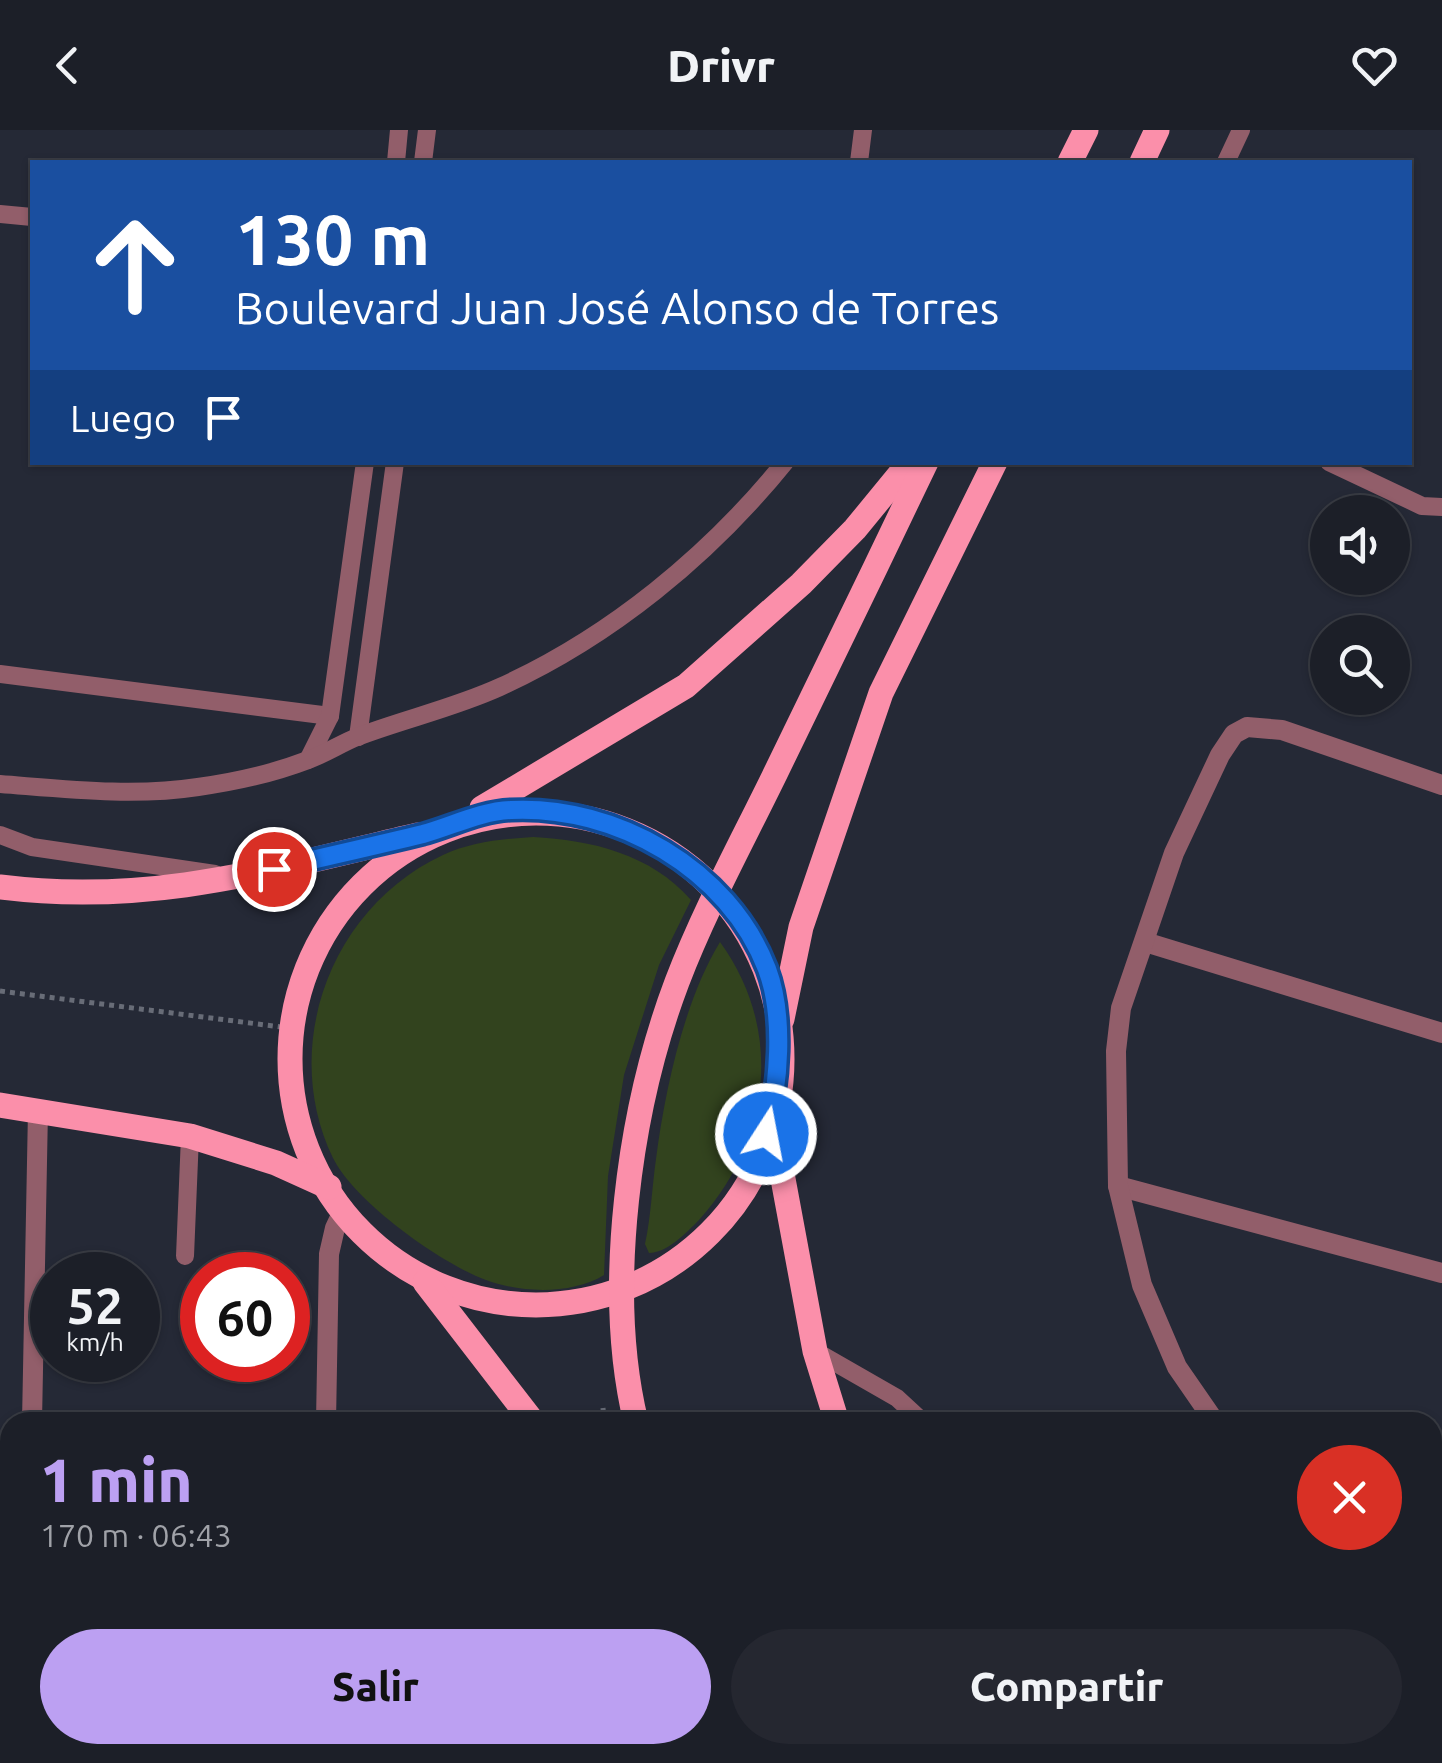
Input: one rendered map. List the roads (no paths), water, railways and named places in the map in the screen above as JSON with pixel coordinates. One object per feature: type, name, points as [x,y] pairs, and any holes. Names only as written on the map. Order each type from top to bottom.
[{"type":"main road","points":[[1071,160],[1086,130]]},
{"type":"main road","points":[[1143,160],[1158,130]]},
{"type":"main road","points":[[0,887],[100,894],[165,890],[239,878],[455,822],[534,780],[686,686],[801,584],[856,529],[908,465]]},
{"type":"main road","points":[[634,1412],[622,1295],[629,1174],[645,1093],[678,981],[718,890],[925,465]]},
{"type":"main road","points":[[428,832],[364,884],[312,954],[288,1028],[288,1063],[298,1126],[344,1209],[386,1250],[460,1295],[492,1304],[566,1307],[648,1289],[667,1278],[719,1224],[752,1174],[771,1115],[778,1038],[801,927],[880,693],[994,465]]},
{"type":"main road","points":[[455,822],[510,810],[564,814],[616,826],[666,851],[718,890],[752,940],[767,969],[778,1038]]},
{"type":"main road","points":[[0,1106],[190,1136],[276,1162],[329,1187]]},
{"type":"main road","points":[[771,1115],[814,1352],[834,1412]]},
{"type":"main road","points":[[416,1270],[524,1412]]},
{"type":"street","points":[[1208,1412],[1177,1367],[1142,1285],[1118,1186],[1116,1052],[1121,1008],[1174,853],[1212,771],[1234,734],[1247,727],[1282,730],[1442,785]]},
{"type":"street","points":[[1145,942],[1442,1033]]},
{"type":"street","points":[[32,1412],[38,1110]]},
{"type":"street","points":[[1118,1186],[1442,1273]]},
{"type":"street","points":[[326,1412],[329,1254],[344,1209]]},
{"type":"lane","points":[[396,160],[399,130]]},
{"type":"lane","points":[[423,160],[427,130]]},
{"type":"lane","points":[[858,160],[863,130]]},
{"type":"lane","points":[[1227,160],[1242,130]]},
{"type":"lane","points":[[0,214],[30,217]]},
{"type":"lane","points":[[308,760],[330,716],[365,465]]},
{"type":"lane","points":[[358,737],[396,465]]},
{"type":"lane","points":[[0,784],[134,792],[196,788],[308,760],[358,737],[426,716],[501,686],[578,645],[693,560],[731,524],[782,465]]},
{"type":"lane","points":[[1335,465],[1422,506],[1442,507]]},
{"type":"lane","points":[[0,674],[330,716]]},
{"type":"lane","points":[[0,835],[32,847],[239,878]]},
{"type":"lane","points":[[185,1252],[190,1136]]},
{"type":"lane","points":[[814,1352],[897,1398],[910,1412]]}]
